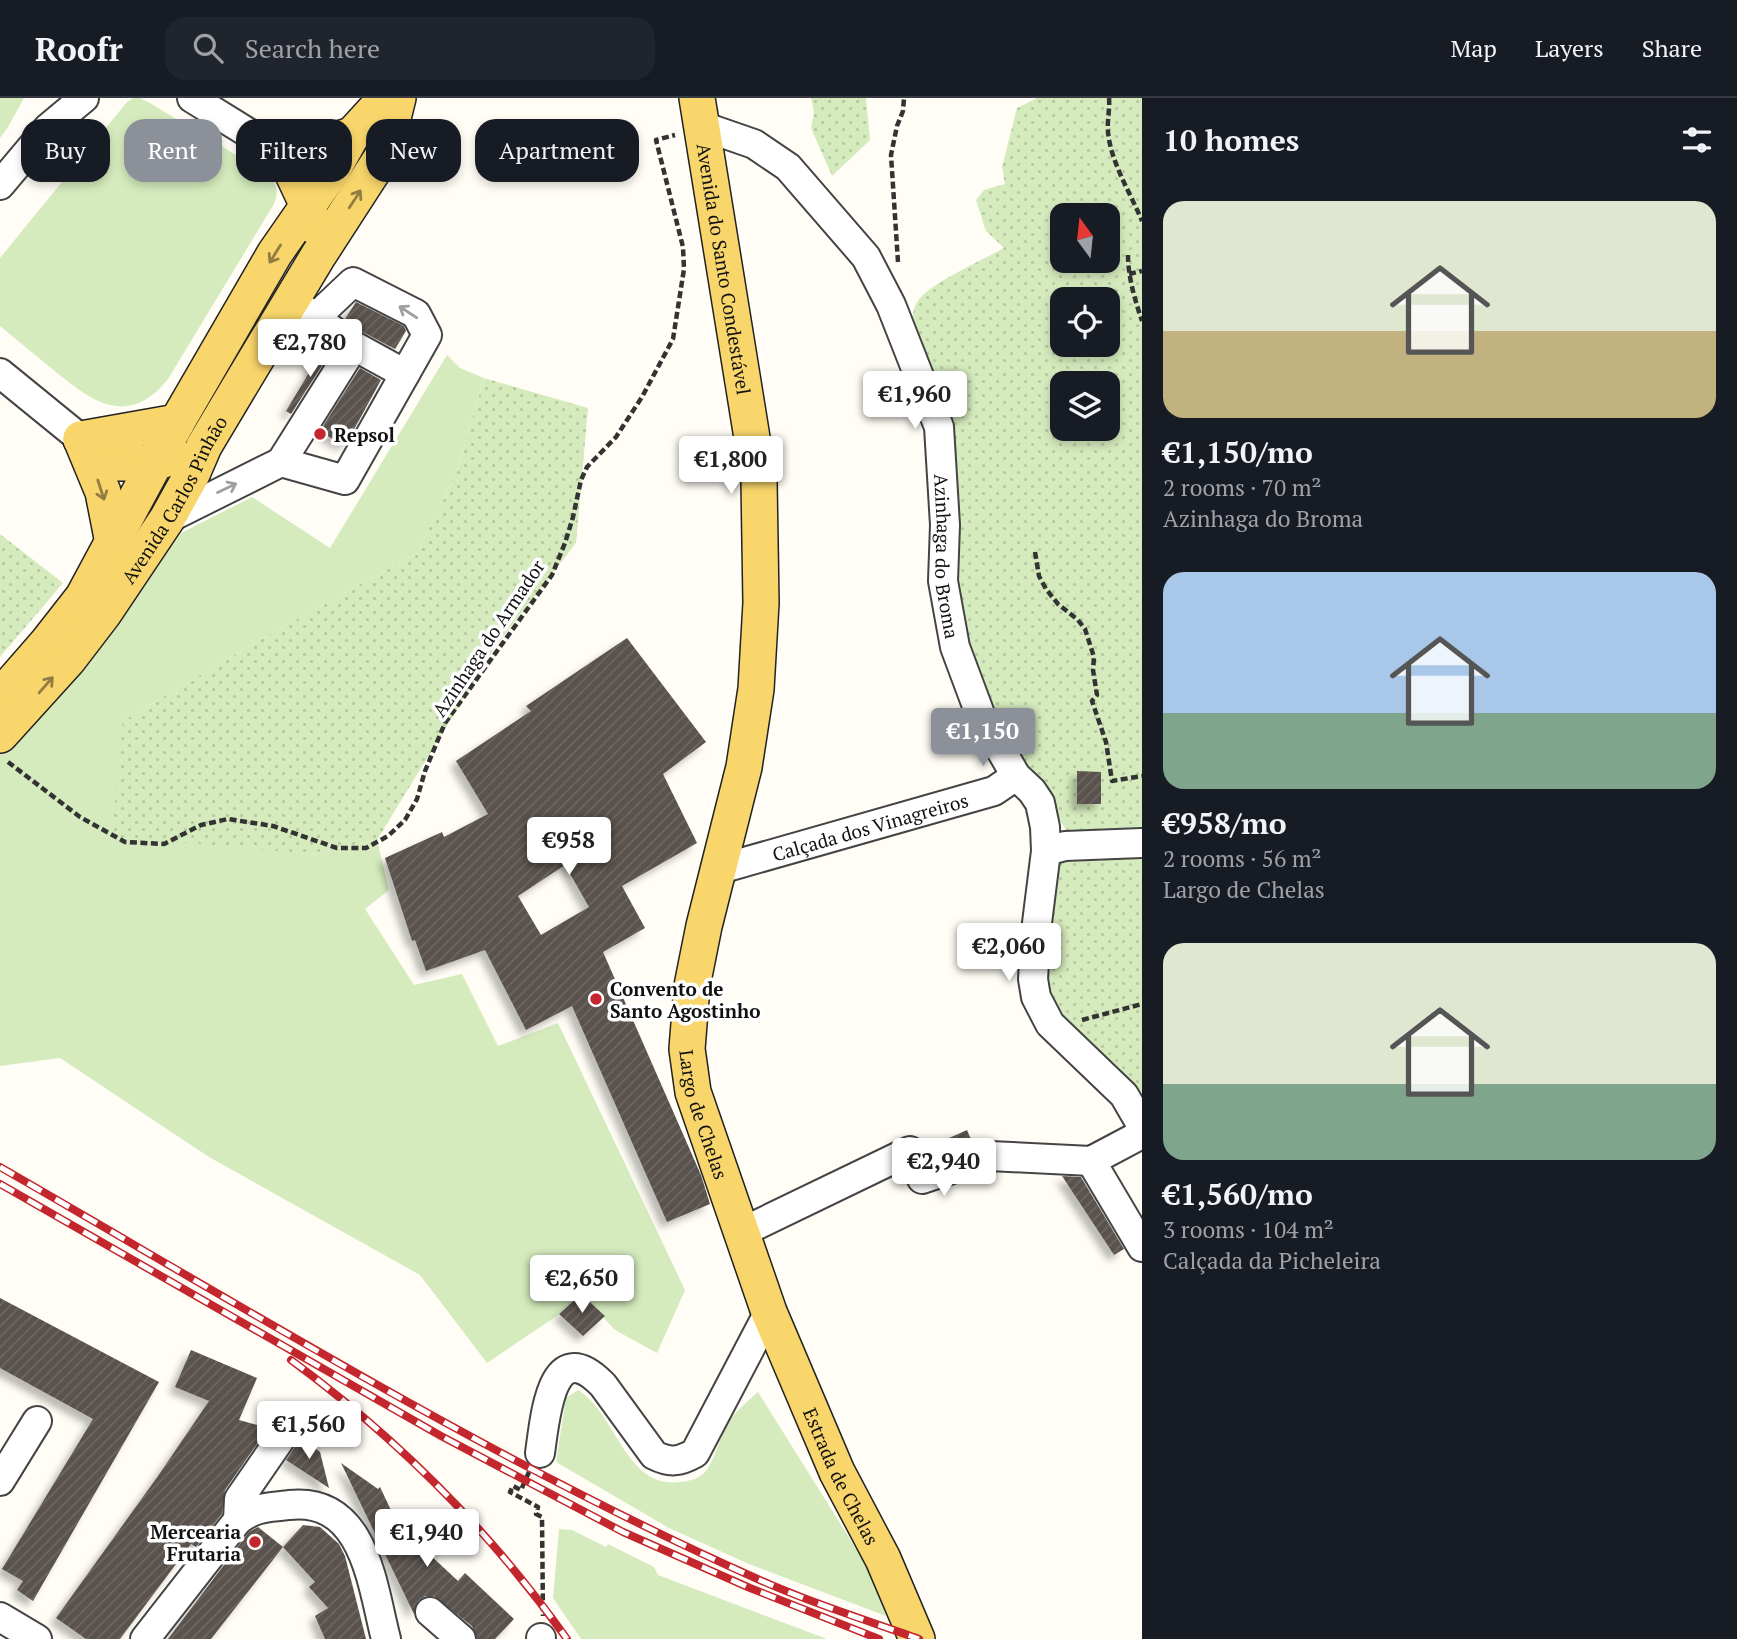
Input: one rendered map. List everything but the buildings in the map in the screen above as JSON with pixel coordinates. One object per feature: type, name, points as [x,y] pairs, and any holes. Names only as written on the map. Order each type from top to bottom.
[{"type":"main road","name":"Avenida Carlos Pinhão","points":[[352,135],[386,98]]},
{"type":"main road","name":"Avenida Carlos Pinhão","points":[[0,696],[47,643],[94,605],[167,519],[204,446],[304,309],[318,256],[384,154],[398,98]]},
{"type":"main road","name":"Avenida do Santo Condestável","points":[[700,112],[759,481],[761,544],[756,689],[744,767],[720,869]]},
{"type":"main road","points":[[297,182],[308,206],[318,256]]},
{"type":"main road","name":"Avenida Carlos Pinhão","points":[[0,735],[68,660],[94,605],[113,543],[155,463],[275,253],[324,182]]},
{"type":"main road","points":[[81,439],[177,422]]},
{"type":"main road","points":[[81,439],[118,463],[155,463],[204,446]]},
{"type":"main road","points":[[81,439],[103,492],[113,543]]},
{"type":"main road","name":"Largo de Chelas","points":[[720,869],[704,926],[692,986],[687,1049],[693,1092],[769,1312]]},
{"type":"main road","name":"Estrada de Chelas","points":[[769,1312],[837,1472],[883,1559],[917,1639]]},
{"type":"street","points":[[51,119],[58,98]]},
{"type":"street","points":[[59,119],[84,98]]},
{"type":"street","points":[[192,98],[229,107],[243,119]]},
{"type":"street","name":"Azinhaga do Broma","points":[[700,112],[788,167],[866,257],[891,305],[939,427],[945,525],[943,581],[955,647],[980,714],[1016,776],[1040,803],[1046,851],[1033,979],[1036,998],[1042,1012],[1061,1037],[1124,1095],[1142,1126]]},
{"type":"street","points":[[0,185],[21,160]]},
{"type":"street","points":[[281,462],[345,480],[405,374],[427,335],[416,314],[353,282],[304,309],[354,346],[405,374]]},
{"type":"street","points":[[167,519],[281,462],[354,346]]},
{"type":"street","points":[[0,373],[81,439]]},
{"type":"street","name":"Calçada dos Vinagreiros","points":[[720,869],[994,791],[1016,776]]},
{"type":"street","points":[[1046,851],[1065,846],[1142,843]]},
{"type":"street","points":[[740,1233],[910,1152],[922,1179],[990,1156],[1091,1161],[1142,1134]]},
{"type":"street","points":[[1091,1161],[1142,1247]]},
{"type":"street","points":[[540,1453],[553,1385],[559,1375],[570,1369],[583,1369],[603,1385],[654,1455],[675,1462],[695,1453],[769,1312]]},
{"type":"street","points":[[0,1481],[37,1421]]},
{"type":"street","points":[[238,1520],[239,1499],[290,1425]]},
{"type":"street","points":[[145,1639],[238,1520],[253,1509],[299,1504],[331,1512],[350,1528],[363,1553],[386,1639]]},
{"type":"street","points":[[430,1612],[461,1639]]},
{"type":"street","points":[[0,1617],[37,1639]]},
{"type":"path","points":[[891,305],[898,290],[899,270],[891,155],[904,98]]},
{"type":"path","points":[[1109,98],[1108,134],[1111,146],[1121,178],[1142,220]]},
{"type":"path","name":"Azinhaga do Armador","points":[[0,755],[80,817],[125,842],[164,844],[201,825],[228,819],[273,826],[337,848],[366,848],[388,836],[405,820],[417,799],[425,771],[445,723],[552,575],[565,543],[581,480],[587,467],[616,437],[667,353],[673,339],[684,269],[683,247],[656,140],[700,112]]},
{"type":"path","points":[[1128,255],[1129,274],[1142,321]]},
{"type":"path","points":[[1129,274],[1142,271]]},
{"type":"path","points":[[1035,552],[1039,576],[1046,589],[1058,604],[1079,620],[1091,643],[1097,695],[1092,701],[1106,742],[1112,781],[1142,776]]},
{"type":"path","points":[[1061,1037],[1082,1019],[1142,1004]]},
{"type":"path","points":[[540,1453],[521,1489],[513,1486],[510,1492],[538,1507],[536,1514],[542,1517],[541,1639]]},
{"type":"green space","points":[[0,98],[24,98],[0,138]]},
{"type":"green space","points":[[140,98],[176,119],[124,119],[124,182],[222,182],[222,147],[236,155],[236,182],[274,182],[277,191],[274,204],[168,379],[153,394],[138,403],[123,406],[109,405],[80,390],[0,326],[0,258],[62,182],[110,182],[110,123],[127,102]]},
{"type":"green space","points":[[811,98],[866,98],[870,140],[832,176],[811,128],[814,112]]},
{"type":"green space","points":[[1037,98],[1142,98],[1142,834],[1069,835],[1036,779],[1016,754],[992,714],[965,633],[912,323],[915,306],[924,294],[945,279],[1004,248],[986,231],[976,200],[984,190],[1005,184],[1002,167],[1017,108]]},
{"type":"green space","points":[[447,355],[460,368],[484,378],[457,470],[417,553],[270,634],[123,721],[312,854],[377,840],[389,890],[365,909],[414,985],[462,974],[498,1046],[558,1023],[685,1290],[657,1353],[615,1330],[581,1294],[555,1317],[487,1363],[420,1275],[209,1157],[60,1058],[0,1066],[0,755],[115,624],[181,533],[252,497],[330,548]]},
{"type":"green space","points":[[484,378],[588,408],[576,543],[495,647],[377,840],[312,854],[112,836],[123,721],[270,634],[417,553],[457,470]]},
{"type":"green space","points":[[0,534],[63,583],[0,657]]},
{"type":"green space","points":[[1142,843],[1142,1126],[1042,1012],[1046,851]]},
{"type":"green space","points":[[578,1390],[603,1415],[623,1448],[646,1474],[661,1481],[680,1482],[696,1478],[705,1471],[731,1419],[758,1392],[870,1571],[886,1616],[749,1564],[669,1528],[556,1462],[566,1398]]},
{"type":"green space","points":[[559,1529],[572,1530],[606,1547],[608,1544],[654,1567],[658,1575],[827,1639],[581,1639],[553,1598]]},
{"type":"railway","points":[[0,1167],[371,1381],[559,1483],[771,1585],[919,1639]]},
{"type":"railway","points":[[0,1184],[441,1436],[623,1532],[750,1588],[879,1639]]},
{"type":"railway","points":[[291,1360],[368,1421],[440,1489],[507,1561],[567,1639]]},
{"type":"place","name":"Repsol","points":[[320,434]]},
{"type":"place","name":"Convento de Santo Agostinho","points":[[596,999]]},
{"type":"place","name":"Mercearia Frutaria","points":[[255,1542]]}]
